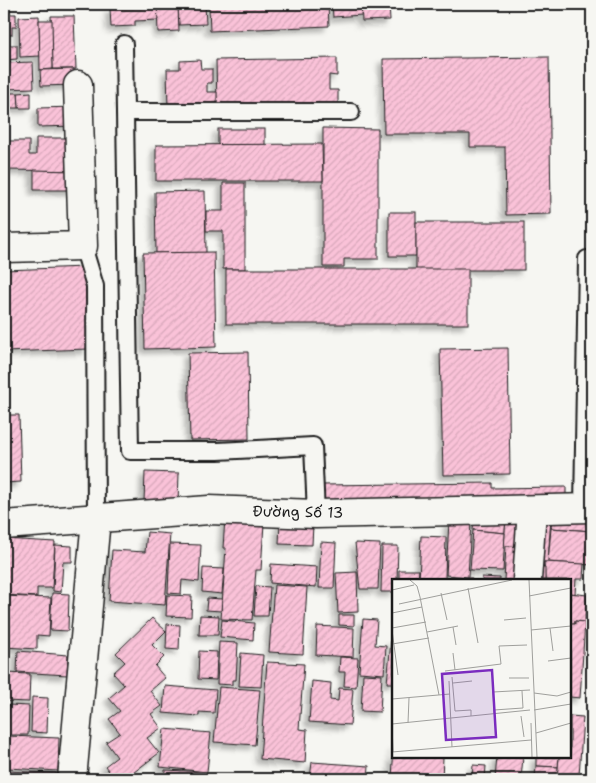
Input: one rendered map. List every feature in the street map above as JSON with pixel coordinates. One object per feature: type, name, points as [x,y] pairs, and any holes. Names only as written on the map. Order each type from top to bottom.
[{"type":"street","points":[[4,248],[83,246],[78,85]]},
{"type":"street","name":"Đường Số 13","points":[[4,525],[209,510],[316,514],[588,508]]},
{"type":"street","points":[[527,579],[532,510]]},
{"type":"street","points":[[72,779],[96,519]]},
{"type":"lane","points":[[124,44],[130,451],[218,451],[313,446],[316,514]]},
{"type":"lane","points":[[125,112],[351,112]]},
{"type":"lane","points":[[83,246],[95,286],[96,519]]},
{"type":"lane","points":[[588,508],[587,259],[592,259]]},
{"type":"building","points":[[205,4],[206,24],[179,25],[178,6]]},
{"type":"building","points":[[328,4],[329,26],[210,31],[209,6]]},
{"type":"building","points":[[332,4],[361,4],[362,15],[333,17]]},
{"type":"building","points":[[361,4],[389,4],[390,20],[362,21]]},
{"type":"building","points":[[178,6],[179,31],[158,32],[157,7]]},
{"type":"building","points":[[157,7],[158,20],[135,21],[135,26],[111,27],[110,9]]},
{"type":"building","points":[[4,14],[16,14],[16,27],[12,27],[12,35],[4,35]]},
{"type":"building","points":[[39,16],[40,56],[20,57],[19,17]]},
{"type":"building","points":[[51,16],[74,16],[76,69],[53,69]]},
{"type":"building","points":[[39,20],[52,20],[53,69],[40,70]]},
{"type":"building","points":[[4,45],[17,45],[17,59],[4,60]]},
{"type":"building","points":[[549,57],[551,214],[506,215],[505,147],[470,147],[470,134],[384,134],[383,59]]},
{"type":"building","points":[[337,58],[337,76],[329,75],[329,90],[338,90],[338,106],[217,107],[216,60]]},
{"type":"building","points":[[200,60],[201,69],[212,69],[212,83],[207,83],[207,92],[217,92],[217,107],[168,108],[167,69],[180,69],[180,61]]},
{"type":"building","points":[[33,62],[34,88],[4,89],[4,63]]},
{"type":"building","points":[[74,69],[74,85],[41,86],[40,70]]},
{"type":"building","points":[[31,92],[31,108],[19,108],[18,93]]},
{"type":"building","points":[[4,93],[18,93],[19,108],[4,108]]},
{"type":"building","points":[[75,107],[76,126],[38,127],[38,108]]},
{"type":"building","points":[[323,128],[378,129],[378,259],[344,259],[344,267],[323,267]]},
{"type":"building","points":[[218,129],[265,129],[265,145],[218,145]]},
{"type":"building","points":[[36,138],[74,138],[74,171],[7,170],[7,141],[29,141],[29,155],[36,155]]},
{"type":"building","points":[[322,144],[323,181],[156,181],[156,145]]},
{"type":"building","points":[[4,161],[7,161],[7,199],[4,199]]},
{"type":"building","points":[[34,170],[74,171],[74,190],[34,190]]},
{"type":"building","points":[[223,183],[245,183],[245,269],[223,269],[223,231],[206,231],[206,211],[223,211]]},
{"type":"building","points":[[205,191],[206,253],[156,253],[155,192]]},
{"type":"building","points":[[389,212],[416,212],[416,256],[389,256]]},
{"type":"building","points":[[416,222],[524,222],[524,270],[416,270]]},
{"type":"building","points":[[214,252],[216,347],[145,349],[143,253]]},
{"type":"building","points":[[85,267],[88,349],[4,352],[4,270]]},
{"type":"building","points":[[226,269],[468,269],[468,324],[226,324]]},
{"type":"building","points":[[508,348],[510,474],[443,475],[440,349]]},
{"type":"building","points":[[248,352],[249,439],[190,440],[188,353]]},
{"type":"building","points":[[4,415],[19,415],[21,482],[4,483]]},
{"type":"building","points":[[145,472],[179,473],[178,503],[144,502]]},
{"type":"building","points":[[492,483],[492,488],[566,487],[566,499],[321,503],[321,485]]},
{"type":"building","points":[[552,512],[592,515],[592,531],[551,528]]},
{"type":"building","points":[[241,515],[264,523],[261,570],[256,570],[252,620],[221,619],[226,548],[223,548],[225,518],[236,519],[236,525],[240,525]]},
{"type":"building","points":[[474,516],[506,519],[505,533],[473,530]]},
{"type":"building","points":[[506,517],[530,518],[526,547],[504,546]]},
{"type":"building","points":[[534,517],[551,518],[548,562],[544,562],[544,568],[531,567]]},
{"type":"building","points":[[449,521],[471,521],[468,577],[446,575]]},
{"type":"building","points":[[280,522],[313,524],[312,545],[279,544]]},
{"type":"building","points":[[551,528],[592,531],[592,565],[548,562]]},
{"type":"building","points":[[473,530],[505,533],[503,571],[470,570]]},
{"type":"building","points":[[147,532],[170,534],[165,605],[109,601],[112,550],[145,552]]},
{"type":"building","points":[[421,536],[446,537],[445,579],[419,579]]},
{"type":"building","points":[[4,539],[55,542],[52,588],[37,588],[37,597],[4,595]]},
{"type":"building","points":[[321,542],[336,543],[334,588],[319,588]]},
{"type":"building","points":[[355,543],[380,544],[378,589],[360,589]]},
{"type":"building","points":[[170,544],[201,545],[199,582],[182,580],[181,594],[168,593]]},
{"type":"building","points":[[55,545],[72,546],[72,562],[63,562],[61,592],[53,591]]},
{"type":"building","points":[[382,546],[398,546],[397,579],[392,579],[392,592],[381,592]]},
{"type":"building","points":[[506,546],[526,547],[524,579],[504,579]]},
{"type":"building","points":[[544,562],[584,564],[583,579],[576,579],[575,594],[571,593],[571,579],[545,579]]},
{"type":"building","points":[[271,564],[317,567],[316,587],[270,583]]},
{"type":"building","points":[[530,567],[545,568],[545,579],[529,579]]},
{"type":"building","points":[[203,568],[224,569],[222,594],[202,592]]},
{"type":"building","points":[[399,570],[419,570],[418,579],[399,579]]},
{"type":"building","points":[[357,572],[358,612],[338,613],[336,573]]},
{"type":"building","points":[[452,577],[472,578],[472,579],[452,579]]},
{"type":"building","points":[[482,577],[500,578],[500,579],[482,579]]},
{"type":"building","points":[[274,585],[307,587],[303,654],[269,652]]},
{"type":"building","points":[[256,586],[270,587],[268,616],[254,616]]},
{"type":"building","points":[[52,593],[69,594],[68,631],[50,630]]},
{"type":"building","points":[[571,593],[587,595],[585,622],[575,621],[575,624],[571,624]]},
{"type":"building","points":[[167,595],[192,596],[191,617],[166,616]]},
{"type":"building","points":[[4,596],[51,598],[49,636],[37,635],[37,649],[4,647]]},
{"type":"building","points":[[207,598],[222,599],[221,611],[206,610]]},
{"type":"building","points":[[200,615],[219,616],[218,635],[199,635]]},
{"type":"building","points":[[339,615],[354,615],[354,626],[339,625]]},
{"type":"building","points":[[152,618],[166,631],[152,645],[164,657],[155,666],[165,678],[150,691],[162,706],[151,714],[161,728],[147,738],[159,753],[125,779],[115,779],[105,766],[117,757],[106,742],[120,733],[109,719],[120,711],[109,698],[124,685],[113,673],[125,662],[116,653]]},
{"type":"building","points":[[363,619],[377,620],[375,645],[386,646],[384,674],[359,672]]},
{"type":"building","points":[[222,620],[254,623],[253,640],[220,637]]},
{"type":"building","points":[[575,621],[585,622],[580,698],[571,697],[571,624],[575,624]]},
{"type":"building","points":[[167,624],[180,625],[179,650],[166,649]]},
{"type":"building","points":[[317,626],[354,628],[353,657],[316,655]]},
{"type":"building","points":[[391,641],[392,641],[392,683],[387,683]]},
{"type":"building","points":[[219,642],[238,643],[236,680],[232,680],[232,685],[217,684]]},
{"type":"building","points":[[18,651],[68,655],[67,675],[17,672]]},
{"type":"building","points":[[199,651],[217,652],[216,680],[198,679]]},
{"type":"building","points":[[241,653],[263,655],[261,687],[239,686]]},
{"type":"building","points":[[340,657],[358,658],[356,687],[344,686],[345,672],[339,672]]},
{"type":"building","points":[[267,662],[304,664],[299,729],[307,730],[305,763],[260,759]]},
{"type":"building","points":[[4,673],[30,674],[29,702],[4,701]]},
{"type":"building","points":[[363,674],[382,675],[380,712],[361,711]]},
{"type":"building","points":[[312,681],[331,683],[330,700],[338,701],[339,688],[353,689],[350,725],[309,722]]},
{"type":"building","points":[[165,686],[216,690],[214,713],[199,712],[199,716],[163,713]]},
{"type":"building","points":[[219,687],[260,690],[255,745],[214,742]]},
{"type":"building","points":[[32,697],[48,698],[47,733],[31,732]]},
{"type":"building","points":[[9,705],[29,706],[28,735],[8,735]]},
{"type":"building","points":[[571,716],[583,717],[579,776],[557,775],[559,758],[571,758]]},
{"type":"building","points":[[164,729],[211,733],[207,772],[160,767]]},
{"type":"building","points":[[9,736],[59,738],[58,771],[8,768]]},
{"type":"building","points":[[393,758],[443,758],[442,779],[392,778]]},
{"type":"building","points":[[497,758],[523,758],[521,779],[495,779]]},
{"type":"building","points":[[536,758],[559,758],[558,767],[536,766]]},
{"type":"building","points":[[312,762],[369,766],[368,779],[310,779]]},
{"type":"building","points":[[473,765],[486,766],[485,779],[472,779]]},
{"type":"building","points":[[536,766],[558,767],[557,779],[535,779]]},
{"type":"building","points":[[165,770],[206,772],[205,779],[165,779]]},
{"type":"building","points":[[5,771],[56,773],[56,779],[5,779]]},
{"type":"building","points":[[557,775],[572,776],[571,779],[557,779]]}]
